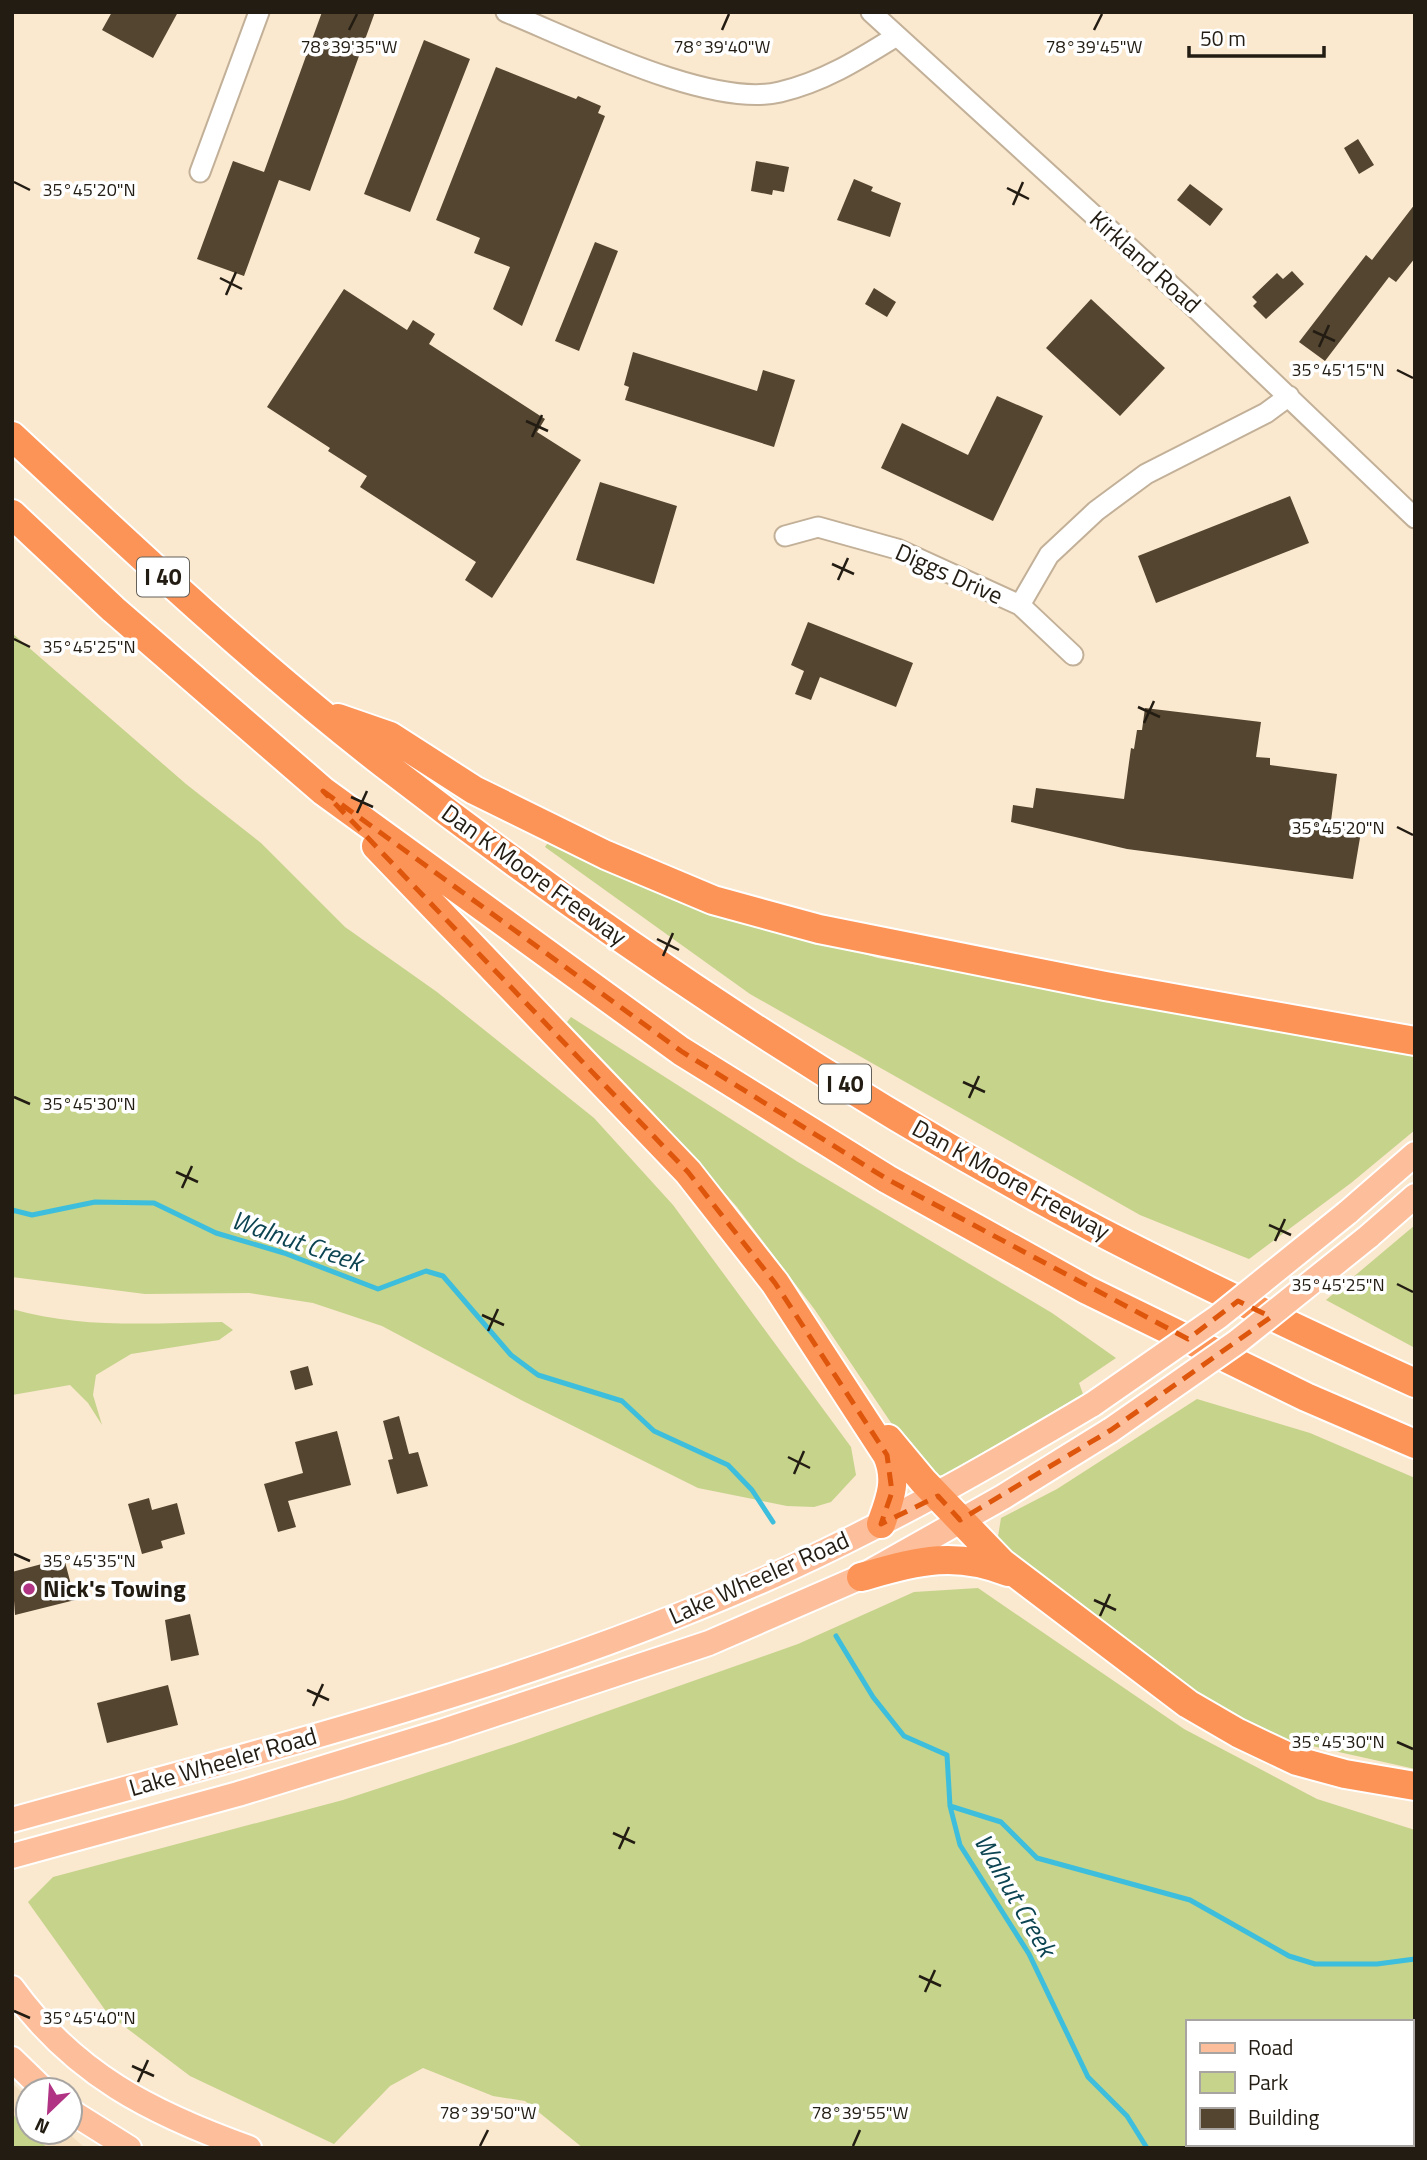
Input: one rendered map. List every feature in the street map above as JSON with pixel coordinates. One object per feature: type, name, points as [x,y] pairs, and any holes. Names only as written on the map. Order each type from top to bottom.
[{"type":"highway","name":"Dan K Moore Freeway","points":[[12,436],[158,572],[320,712],[513,862],[630,946],[862,1095],[1094,1228],[1254,1309],[1415,1383]]},
{"type":"highway","name":"I 40","points":[[12,514],[113,609],[323,791],[681,1051],[887,1179],[1087,1290],[1306,1397],[1415,1444]]},
{"type":"highway","points":[[320,712],[390,736],[474,790],[606,855],[713,900],[833,932],[1105,986],[1415,1041]]},
{"type":"highway","points":[[323,791],[688,1172],[775,1283],[842,1382],[892,1467],[892,1492],[881,1524]]},
{"type":"highway","points":[[842,1382],[938,1496],[1020,1577],[1188,1704],[1238,1733],[1297,1761],[1346,1774],[1415,1786]]},
{"type":"highway","points":[[861,1577],[943,1558],[975,1561],[1020,1577]]},
{"type":"main road","name":"Lake Wheeler Road","points":[[12,1820],[353,1725],[569,1656],[789,1569],[938,1496],[1093,1404],[1218,1317],[1347,1213],[1415,1154]]},
{"type":"main road","name":"Lake Wheeler Road","points":[[12,1856],[238,1794],[444,1731],[709,1643],[861,1577],[1111,1430],[1218,1356],[1308,1288],[1415,1196]]},
{"type":"main road","points":[[12,1988],[54,2039],[106,2082],[162,2114],[249,2148]]},
{"type":"main road","points":[[12,2059],[30,2076]]},
{"type":"main road","points":[[84,2120],[129,2148]]},
{"type":"street","points":[[200,172],[259,12]]},
{"type":"street","points":[[506,12],[690,86],[740,94],[778,93],[830,76],[895,37]]},
{"type":"street","name":"Kirkland Road","points":[[871,12],[895,37],[1191,304],[1415,517]]},
{"type":"street","name":"Diggs Drive","points":[[785,536],[817,527],[897,549],[1020,605],[1049,555],[1096,511],[1146,474],[1266,413],[1289,396]]},
{"type":"street","points":[[1020,605],[1073,654]]},
{"type":"highlighted area","points":[[323,791],[681,1051],[887,1179],[1188,1339],[1238,1301],[1271,1317],[1111,1430],[960,1520],[938,1496],[881,1524],[892,1492],[887,1455],[775,1283],[688,1172]]},
{"type":"shaded area","points":[[12,2083],[14,2146],[85,2148],[12,2148]]},
{"type":"green space","points":[[12,633],[186,784],[261,843],[345,927],[437,992],[594,1118],[673,1205],[851,1447],[856,1475],[831,1502],[814,1507],[787,1506],[698,1488],[523,1401],[382,1326],[313,1303],[249,1293],[145,1294],[12,1277]]},
{"type":"green space","points":[[549,841],[714,910],[878,958],[1244,1022],[1415,1056],[1415,1130],[1351,1183],[1249,1259],[1140,1215],[750,994],[545,847]]},
{"type":"green space","points":[[571,1017],[798,1162],[1052,1313],[1116,1358],[1079,1383],[1083,1394],[944,1475],[934,1476],[902,1439],[815,1310],[737,1207],[653,1112],[567,1022]]},
{"type":"green space","points":[[1415,1225],[1415,1348],[1326,1300]]},
{"type":"green space","points":[[12,1309],[64,1320],[90,1322],[222,1322],[233,1330],[219,1340],[131,1354],[96,1375],[93,1395],[102,1425],[88,1403],[70,1385],[12,1395]]},
{"type":"green space","points":[[1197,1399],[1310,1433],[1415,1478],[1415,1769],[1285,1740],[1195,1694],[997,1543],[1001,1518],[1057,1489]]},
{"type":"green space","points":[[978,1588],[1184,1729],[1317,1799],[1415,1830],[1415,2148],[583,2148],[525,2101],[493,2096],[423,2068],[390,2086],[334,2144],[190,2076],[108,2014],[28,1902],[53,1877],[343,1800],[517,1743],[798,1644],[914,1592]]},
{"type":"green space","points":[[12,2113],[14,2146],[48,2148],[12,2148]]},
{"type":"building","points":[[112,12],[178,12],[153,58],[102,30]]},
{"type":"building","points":[[322,12],[375,12],[310,191],[279,180],[244,276],[197,259],[233,161],[264,172]]},
{"type":"building","points":[[424,40],[470,59],[410,212],[364,194]]},
{"type":"building","points":[[496,67],[576,99],[578,96],[601,106],[598,113],[605,116],[522,326],[493,309],[510,267],[474,253],[480,238],[436,220]]},
{"type":"building","points":[[1358,139],[1374,165],[1359,174],[1344,148]]},
{"type":"building","points":[[756,161],[789,167],[784,192],[773,190],[772,195],[751,191]]},
{"type":"building","points":[[854,179],[873,187],[871,191],[901,203],[890,237],[837,220]]},
{"type":"building","points":[[1190,184],[1223,209],[1210,226],[1177,200]]},
{"type":"building","points":[[1415,204],[1415,258],[1396,282],[1389,277],[1325,361],[1299,342],[1366,255],[1372,260]]},
{"type":"building","points":[[595,242],[618,251],[579,351],[555,341]]},
{"type":"building","points":[[1292,271],[1304,284],[1266,319],[1253,306],[1257,302],[1252,297],[1277,273],[1283,279]]},
{"type":"building","points":[[874,288],[896,302],[887,317],[865,304]]},
{"type":"building","points":[[344,289],[407,330],[413,320],[435,334],[429,344],[545,419],[537,432],[581,460],[492,598],[465,580],[476,562],[360,487],[367,476],[267,407]]},
{"type":"building","points":[[1091,299],[1165,368],[1120,416],[1046,348]]},
{"type":"building","points":[[633,352],[757,391],[763,370],[795,380],[774,447],[625,400],[629,387],[624,385]]},
{"type":"building","points":[[997,396],[1043,416],[993,521],[881,468],[902,423],[968,455]]},
{"type":"building","points":[[600,482],[677,506],[654,584],[576,560]]},
{"type":"building","points":[[1290,496],[1309,543],[1156,603],[1138,556]]},
{"type":"building","points":[[808,622],[913,663],[896,707],[820,677],[811,700],[795,694],[804,671],[791,665]]},
{"type":"building","points":[[1145,708],[1261,722],[1256,757],[1270,758],[1270,765],[1337,774],[1331,821],[1362,826],[1353,879],[1127,849],[1011,822],[1013,805],[1033,808],[1036,788],[1124,799],[1131,748],[1134,749],[1137,730],[1142,730]]},
{"type":"building","points":[[308,1366],[313,1385],[295,1390],[290,1371]]},
{"type":"building","points":[[399,1416],[409,1454],[418,1452],[428,1486],[397,1494],[388,1460],[393,1459],[383,1421]]},
{"type":"building","points":[[337,1431],[351,1485],[288,1501],[296,1527],[278,1532],[264,1484],[303,1473],[295,1442]]},
{"type":"building","points":[[149,1498],[152,1510],[177,1503],[185,1534],[161,1541],[163,1548],[142,1554],[128,1504]]},
{"type":"building","points":[[64,1558],[75,1600],[15,1615],[12,1572]]},
{"type":"building","points":[[190,1614],[199,1655],[171,1661],[165,1620]]},
{"type":"building","points":[[168,1685],[178,1725],[107,1743],[97,1703]]},
{"type":"waterway","name":"Walnut Creek","points":[[12,1210],[32,1215],[95,1202],[154,1203],[216,1233],[284,1253],[378,1289],[426,1271],[443,1276],[511,1355],[538,1375],[622,1401],[654,1431],[728,1465],[752,1490],[773,1522]]},
{"type":"waterway","name":"Walnut Creek","points":[[836,1636],[873,1697],[904,1736],[947,1755],[950,1806],[960,1845],[1029,1954],[1088,2077],[1127,2116],[1147,2148]]},
{"type":"waterway","points":[[950,1806],[1001,1822],[1037,1858],[1190,1900],[1289,1956],[1315,1964],[1377,1964],[1415,1959]]},
{"type":"place","name":"Nick's Towing","points":[[29,1589]]}]
